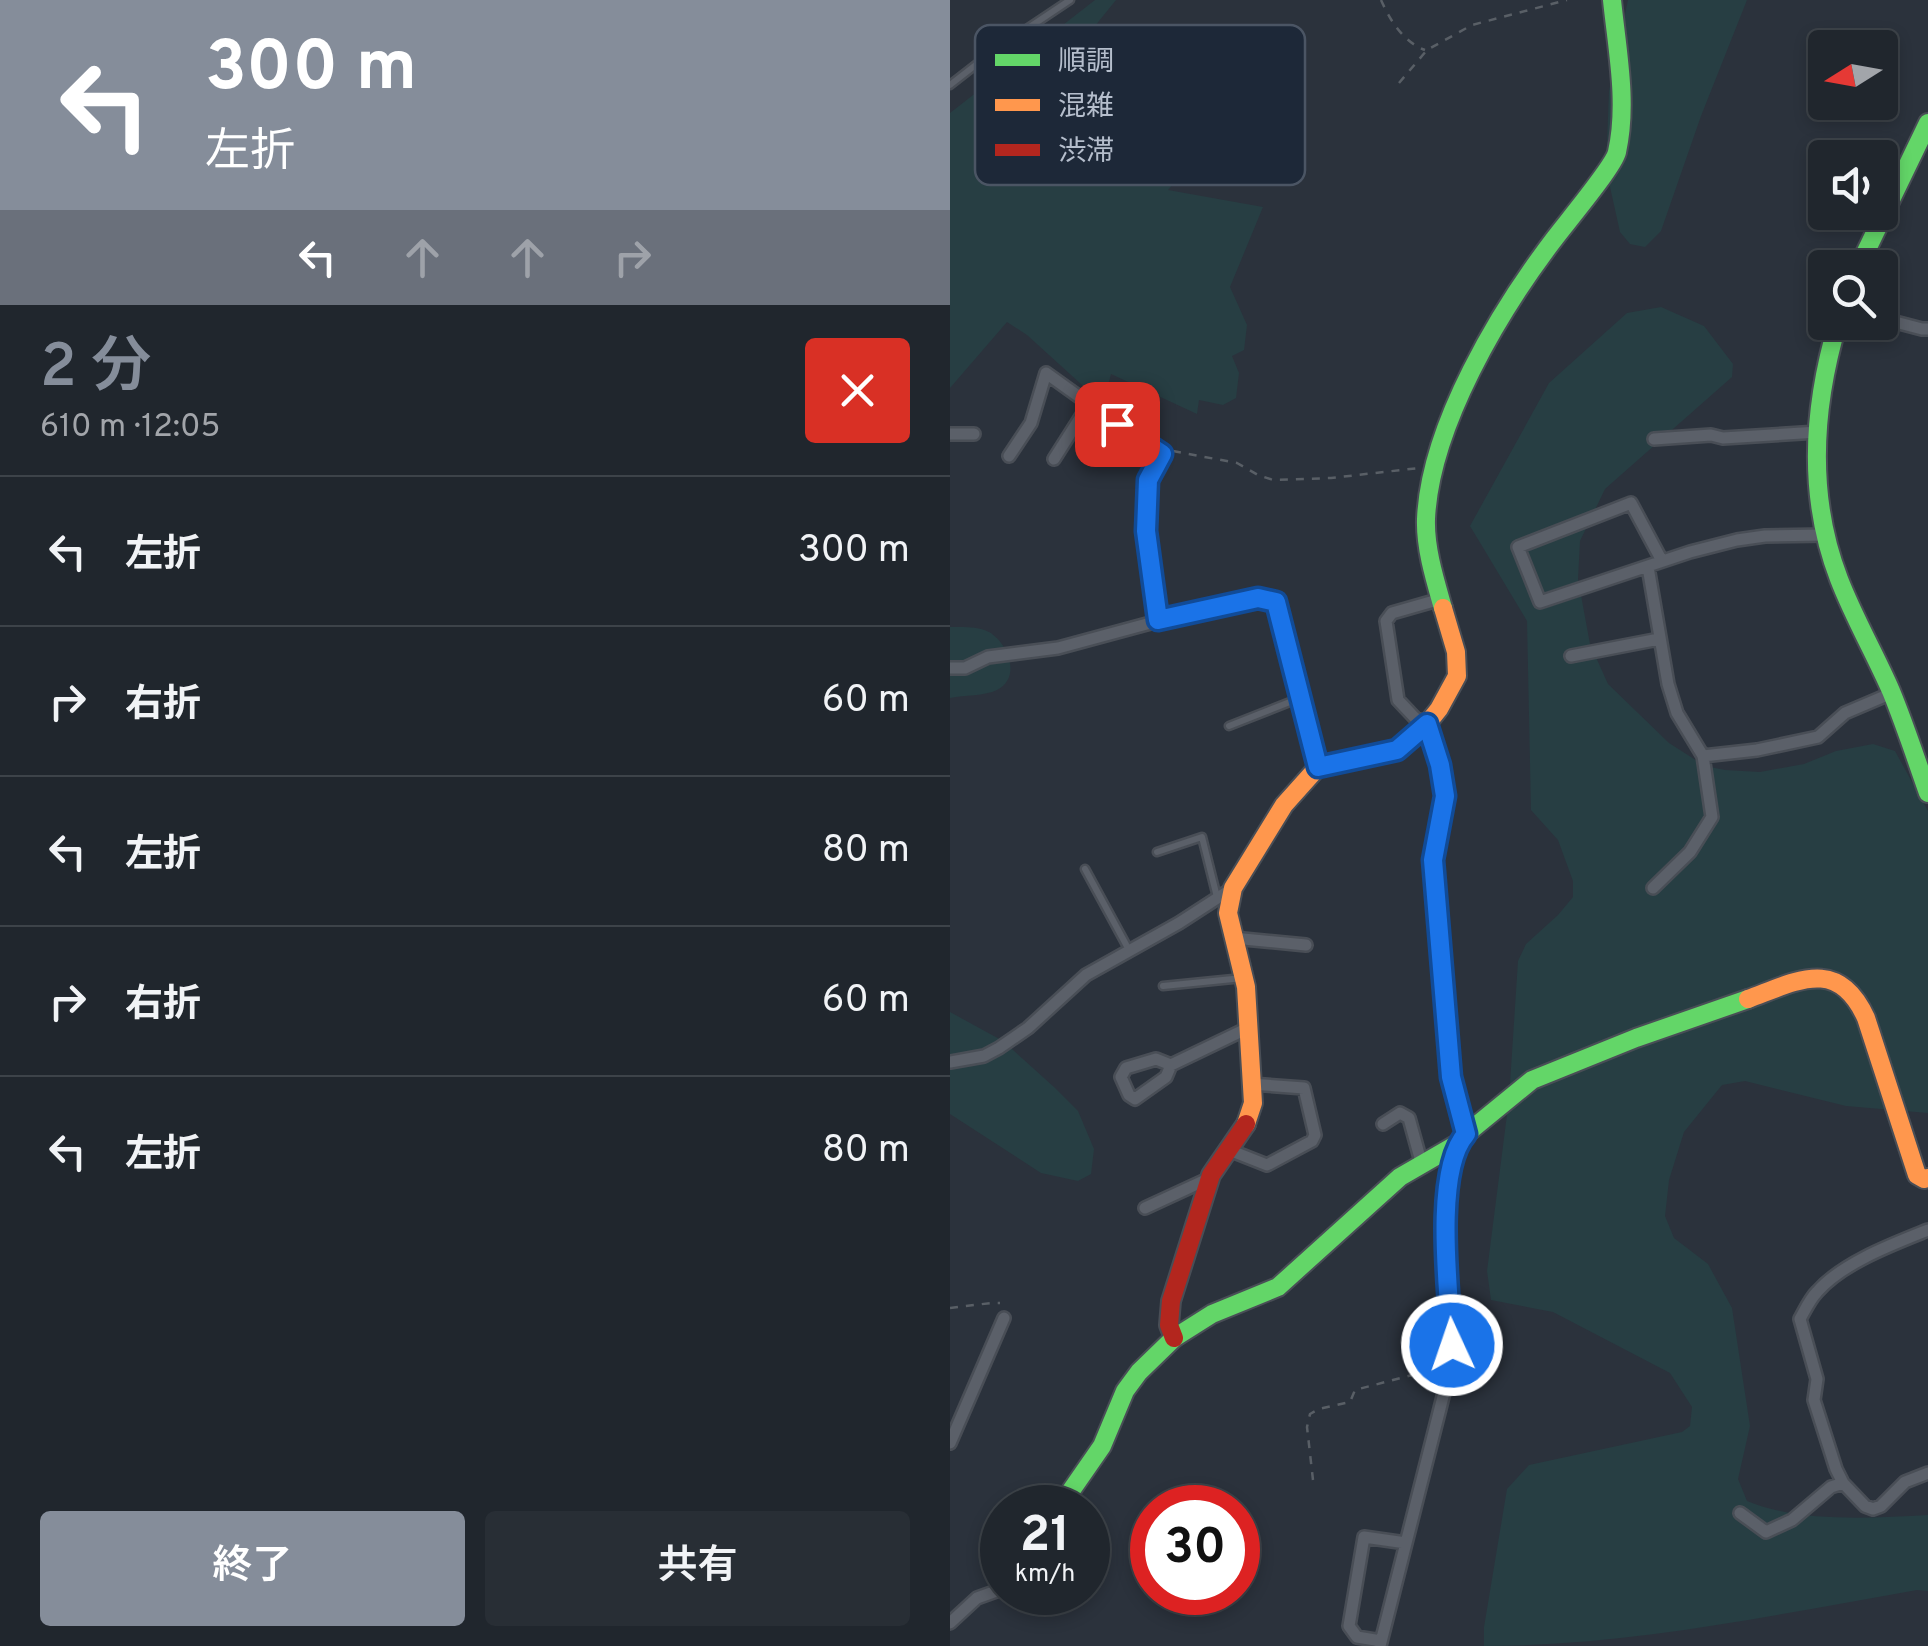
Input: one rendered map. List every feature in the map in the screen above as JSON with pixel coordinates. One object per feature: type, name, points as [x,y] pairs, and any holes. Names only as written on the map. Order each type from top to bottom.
[{"type":"street","points":[[950,1062],[984,1056],[1000,1048],[1028,1028],[1086,974],[1179,924],[1225,893],[1284,805],[1318,767],[1397,750],[1439,709],[1456,676],[1456,652],[1432,573],[1426,521],[1432,476],[1444,435],[1476,362],[1529,272],[1617,156],[1622,100],[1612,0]]},
{"type":"street","points":[[1867,250],[1928,122]]},
{"type":"street","points":[[1898,323],[1928,329]]},
{"type":"street","points":[[1832,340],[1819,410],[1822,517],[1838,577],[1892,693],[1928,793]]},
{"type":"street","points":[[1009,456],[1031,423],[1046,373],[1162,454],[1148,480],[1146,531],[1158,620]]},
{"type":"street","points":[[1054,459],[1089,404]]},
{"type":"street","points":[[1654,439],[1818,432]]},
{"type":"street","points":[[950,434],[974,434]]},
{"type":"street","points":[[1662,561],[1630,503],[1518,547],[1540,602],[1736,540],[1826,535]]},
{"type":"street","points":[[1648,567],[1668,684],[1677,713],[1703,756],[1712,816],[1690,852],[1653,888]]},
{"type":"street","points":[[950,668],[965,668],[988,657],[1058,648],[1258,598],[1276,602],[1318,767]]},
{"type":"street","points":[[1406,1543],[1364,1536],[1349,1626],[1357,1637],[1381,1643],[1452,1365],[1446,1206],[1462,1139],[1451,1077],[1433,860],[1445,796],[1427,724],[1415,718],[1398,700],[1386,621],[1392,613],[1441,599]]},
{"type":"street","points":[[1571,656],[1659,638]]},
{"type":"street","points":[[1703,756],[1818,737],[1845,713],[1892,693]]},
{"type":"street","points":[[1174,1338],[1168,1325],[1172,1301],[1210,1178],[1249,1119],[1254,1103],[1244,978],[1225,893]]},
{"type":"street","points":[[1233,938],[1306,945]]},
{"type":"street","points":[[1077,1485],[1102,1446],[1125,1391],[1174,1338],[1212,1314],[1278,1287],[1400,1177],[1462,1139],[1532,1080],[1750,996],[1806,978],[1835,980],[1848,989],[1861,1008],[1918,1175],[1928,1178]]},
{"type":"street","points":[[1170,1065],[1248,1028]]},
{"type":"street","points":[[1228,1150],[1268,1165],[1312,1142],[1315,1135],[1304,1088],[1252,1084]]},
{"type":"street","points":[[1383,1124],[1400,1113],[1409,1118],[1422,1164]]},
{"type":"street","points":[[1145,1208],[1210,1178]]},
{"type":"street","points":[[1928,1230],[1839,1273],[1817,1292],[1800,1318],[1817,1379],[1814,1400],[1844,1483],[1864,1506],[1874,1508],[1905,1482],[1928,1473]]},
{"type":"street","points":[[950,1443],[1004,1318]]},
{"type":"street","points":[[1740,1513],[1766,1532],[1792,1520],[1831,1487],[1844,1483]]},
{"type":"street","points":[[950,1622],[980,1597]]},
{"type":"lane","points":[[1033,25],[1070,0]]},
{"type":"lane","points":[[950,86],[975,66]]},
{"type":"lane","points":[[1229,726],[1301,698]]},
{"type":"lane","points":[[1157,852],[1202,838],[1225,893]]},
{"type":"lane","points":[[1085,869],[1129,950]]},
{"type":"lane","points":[[1162,986],[1244,978]]},
{"type":"path","points":[[1381,0],[1400,32],[1426,50]]},
{"type":"path","points":[[1399,83],[1426,50],[1472,24],[1567,0]]},
{"type":"path","points":[[1162,454],[1171,451],[1221,459],[1273,480],[1331,478],[1422,467]]},
{"type":"path","points":[[950,1308],[1000,1303],[1005,1308],[1004,1318]]},
{"type":"path","points":[[1312,1480],[1307,1427],[1310,1414],[1318,1408],[1350,1402],[1355,1390],[1452,1365]]},
{"type":"green space","points":[[1095,0],[1116,0],[1096,25],[1063,25]]},
{"type":"green space","points":[[1628,0],[1747,0],[1661,231],[1645,247],[1630,244],[1620,232],[1606,169],[1609,91]]},
{"type":"green space","points":[[975,94],[975,185],[1172,185],[1168,190],[1263,207],[1230,287],[1247,325],[1244,350],[1232,356],[1239,373],[1236,398],[1223,405],[1199,400],[1197,414],[1111,374],[1103,404],[1027,335],[1007,322],[950,388],[950,113]]},
{"type":"green space","points":[[1661,307],[1704,326],[1733,364],[1732,377],[1605,489],[1580,541],[1578,579],[1590,644],[1608,684],[1669,743],[1705,766],[1760,772],[1873,744],[1895,751],[1928,811],[1928,1113],[1846,1106],[1745,1081],[1722,1085],[1684,1132],[1669,1180],[1665,1216],[1674,1238],[1708,1264],[1732,1308],[1750,1426],[1738,1479],[1747,1501],[1813,1516],[1928,1515],[1928,1591],[1647,1635],[1484,1646],[1507,1489],[1529,1465],[1682,1432],[1690,1426],[1692,1407],[1670,1373],[1553,1312],[1491,1300],[1487,1271],[1509,1099],[1518,961],[1526,944],[1573,897],[1573,881],[1558,840],[1531,810],[1527,621],[1470,526],[1549,383],[1627,313]]},
{"type":"green space","points":[[950,627],[980,629],[996,637],[1010,660],[1005,684],[987,693],[950,698]]},
{"type":"green space","points":[[950,1012],[1003,1041],[1078,1111],[1094,1149],[1091,1174],[1078,1181],[1041,1173],[950,1114]]},
{"type":"traffic: fast","points":[[1443,608],[1426,530],[1430,483],[1440,446],[1471,371],[1512,299],[1617,152],[1622,95],[1612,0]]},
{"type":"traffic: fast","points":[[1867,250],[1928,123]]},
{"type":"traffic: fast","points":[[1834,340],[1819,418],[1817,451],[1822,516],[1839,579],[1891,691],[1928,793]]},
{"type":"traffic: fast","points":[[1075,1485],[1102,1446],[1125,1391],[1174,1338],[1212,1314],[1278,1287],[1400,1177],[1457,1144],[1532,1080],[1748,999]]},
{"type":"traffic: slow","points":[[1246,1124],[1253,1103],[1246,987],[1228,913],[1233,888],[1284,805],[1318,767],[1397,749],[1439,709],[1457,676],[1456,652],[1443,608]]},
{"type":"traffic: slow","points":[[1748,999],[1815,978],[1843,986],[1866,1018],[1917,1175],[1928,1178]]},
{"type":"traffic: jam","points":[[1174,1338],[1169,1325],[1171,1301],[1211,1175],[1246,1124]]},
{"type":"route","points":[[1117,424],[1162,454],[1148,480],[1146,531],[1158,620],[1258,598],[1276,602],[1318,767],[1397,750],[1427,724],[1445,796],[1433,860],[1451,1077],[1466,1134],[1457,1144],[1446,1206],[1452,1345]]}]
